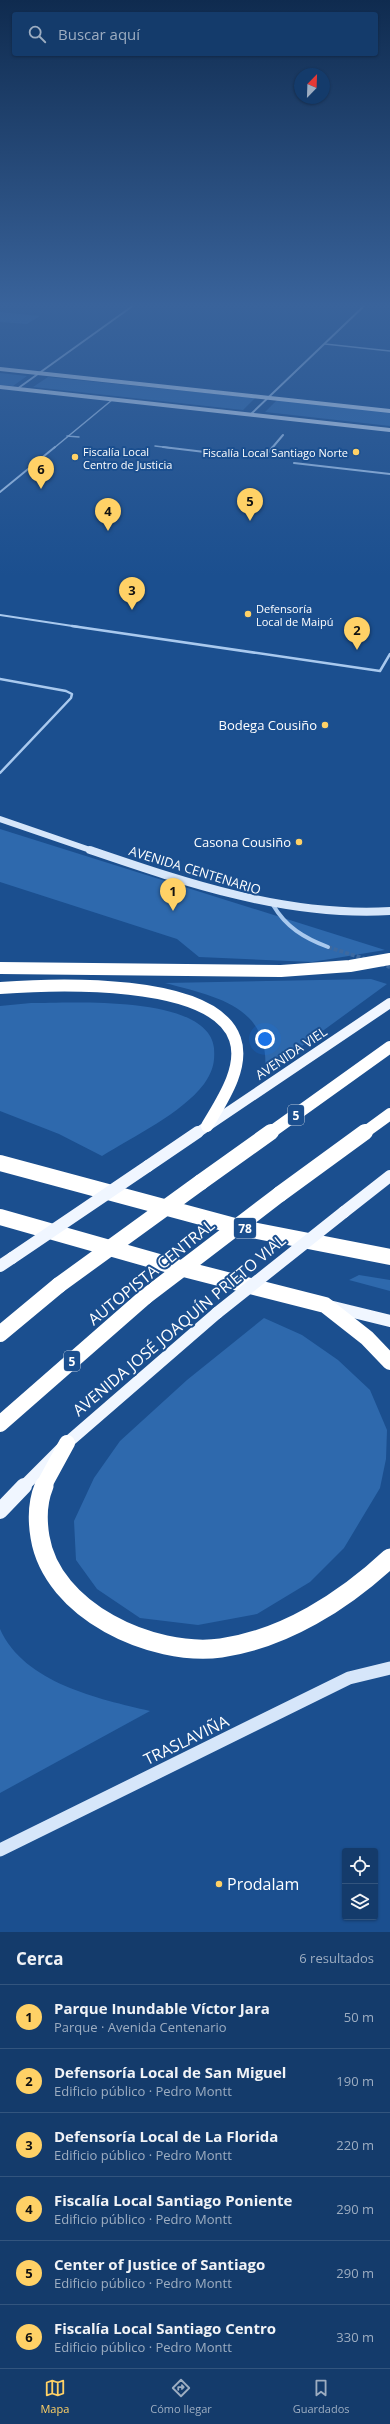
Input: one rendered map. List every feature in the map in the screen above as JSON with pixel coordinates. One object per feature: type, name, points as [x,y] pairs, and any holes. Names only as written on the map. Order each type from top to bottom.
[{"type":"highway","points":[[0,968],[282,971],[337,967],[390,960]]},
{"type":"highway","points":[[0,988],[63,986],[144,990],[184,998],[217,1015],[225,1022],[235,1039],[236,1061],[229,1085],[207,1126]]},
{"type":"highway","name":"5","points":[[0,1334],[59,1285],[390,1047]]},
{"type":"highway","name":"AUTOPISTA CENTRAL","points":[[0,1424],[145,1297],[280,1194],[390,1114]]},
{"type":"highway","name":"78","points":[[0,1163],[266,1233],[346,1250],[390,1257]]},
{"type":"highway","points":[[0,1217],[180,1268],[325,1304],[367,1338],[390,1362]]},
{"type":"highway","points":[[67,1443],[43,1486],[39,1504],[37,1521],[44,1551],[51,1570],[62,1586],[75,1600],[92,1614],[134,1634],[169,1645],[190,1648],[215,1649],[234,1646],[277,1632],[325,1609],[359,1586],[390,1558]]},
{"type":"main road","name":"AVENIDA VIEL","points":[[207,1126],[390,1003]]},
{"type":"main road","points":[[0,1266],[207,1126]]},
{"type":"main road","name":"AVENIDA JOSÉ JOAQUÍN PRIETO VIAL","points":[[0,1511],[67,1443],[217,1313],[390,1176]]},
{"type":"main road","points":[[325,1304],[390,1321]]},
{"type":"street","points":[[70,395],[390,430]]},
{"type":"street","points":[[242,395],[390,411]]},
{"type":"street","points":[[250,415],[271,395]]},
{"type":"street","points":[[265,456],[283,435]]},
{"type":"street","name":"AVENIDA CENTENARIO","points":[[0,819],[142,868],[273,905],[336,914],[390,911]]},
{"type":"street","points":[[273,905],[290,929],[300,936],[328,947]]},
{"type":"street","name":"TRASLAVIÑA","points":[[0,1850],[349,1678],[390,1668]]},
{"type":"lane","points":[[0,492],[112,400]]},
{"type":"lane","points":[[67,436],[79,437]]},
{"type":"lane","points":[[155,446],[238,456]]},
{"type":"lane","points":[[294,463],[390,474]]},
{"type":"lane","points":[[0,615],[380,671],[390,654]]},
{"type":"lane","points":[[0,679],[59,689],[72,694],[71,698],[0,772]]},
{"type":"shaded area","points":[[108,395],[227,395],[255,398],[243,410]]},
{"type":"shaded area","points":[[277,400],[390,412],[390,426],[265,412]]},
{"type":"shaded area","points":[[0,829],[385,950],[312,962],[199,957],[177,939],[0,882]]},
{"type":"shaded area","points":[[371,979],[387,984],[265,1073],[265,1050],[259,1033],[250,1019],[237,1008],[221,1000],[165,983]]},
{"type":"shaded area","points":[[76,1002],[135,1005],[164,1010],[188,1018],[206,1031],[214,1048],[214,1063],[210,1075],[194,1095],[170,1115],[102,1156],[59,1134],[0,1111],[0,1006],[31,1003]]},
{"type":"shaded area","points":[[359,1275],[390,1280],[390,1291],[349,1280]]},
{"type":"shaded area","points":[[264,1318],[302,1335],[338,1360],[370,1390],[387,1430],[386,1459],[380,1488],[344,1548],[310,1582],[257,1614],[198,1625],[140,1618],[97,1589],[76,1560],[74,1521],[94,1478],[120,1441],[187,1380]]},
{"type":"shaded area","points":[[0,1629],[11,1648],[26,1663],[45,1676],[86,1694],[150,1711],[0,1793]]},
{"type":"tunnel","points":[[328,947],[365,959]]},
{"type":"tunnel","points":[[381,964],[390,967]]},
{"type":"place","name":"Fiscalía Local Santiago Norte","points":[[356,452]]},
{"type":"place","name":"Fiscalía Local Centro de Justicia","points":[[75,457]]},
{"type":"place","name":"Fiscalía Local Santiago Centro","points":[[41,489]]},
{"type":"place","name":"Center of Justice of Santiago","points":[[250,521]]},
{"type":"place","name":"Fiscalía Local Santiago Poniente","points":[[108,531]]},
{"type":"place","name":"Defensoría Local de La Florida","points":[[132,610]]},
{"type":"place","name":"Defensoría Local de Maipú","points":[[248,614]]},
{"type":"place","name":"Defensoría Local de San Miguel","points":[[357,650]]},
{"type":"place","name":"Bodega Cousiño","points":[[325,725]]},
{"type":"place","name":"Casona Cousiño","points":[[299,842]]},
{"type":"place","name":"Parque Inundable Víctor Jara","points":[[173,911]]},
{"type":"place","name":"Prodalam","points":[[219,1884]]}]
